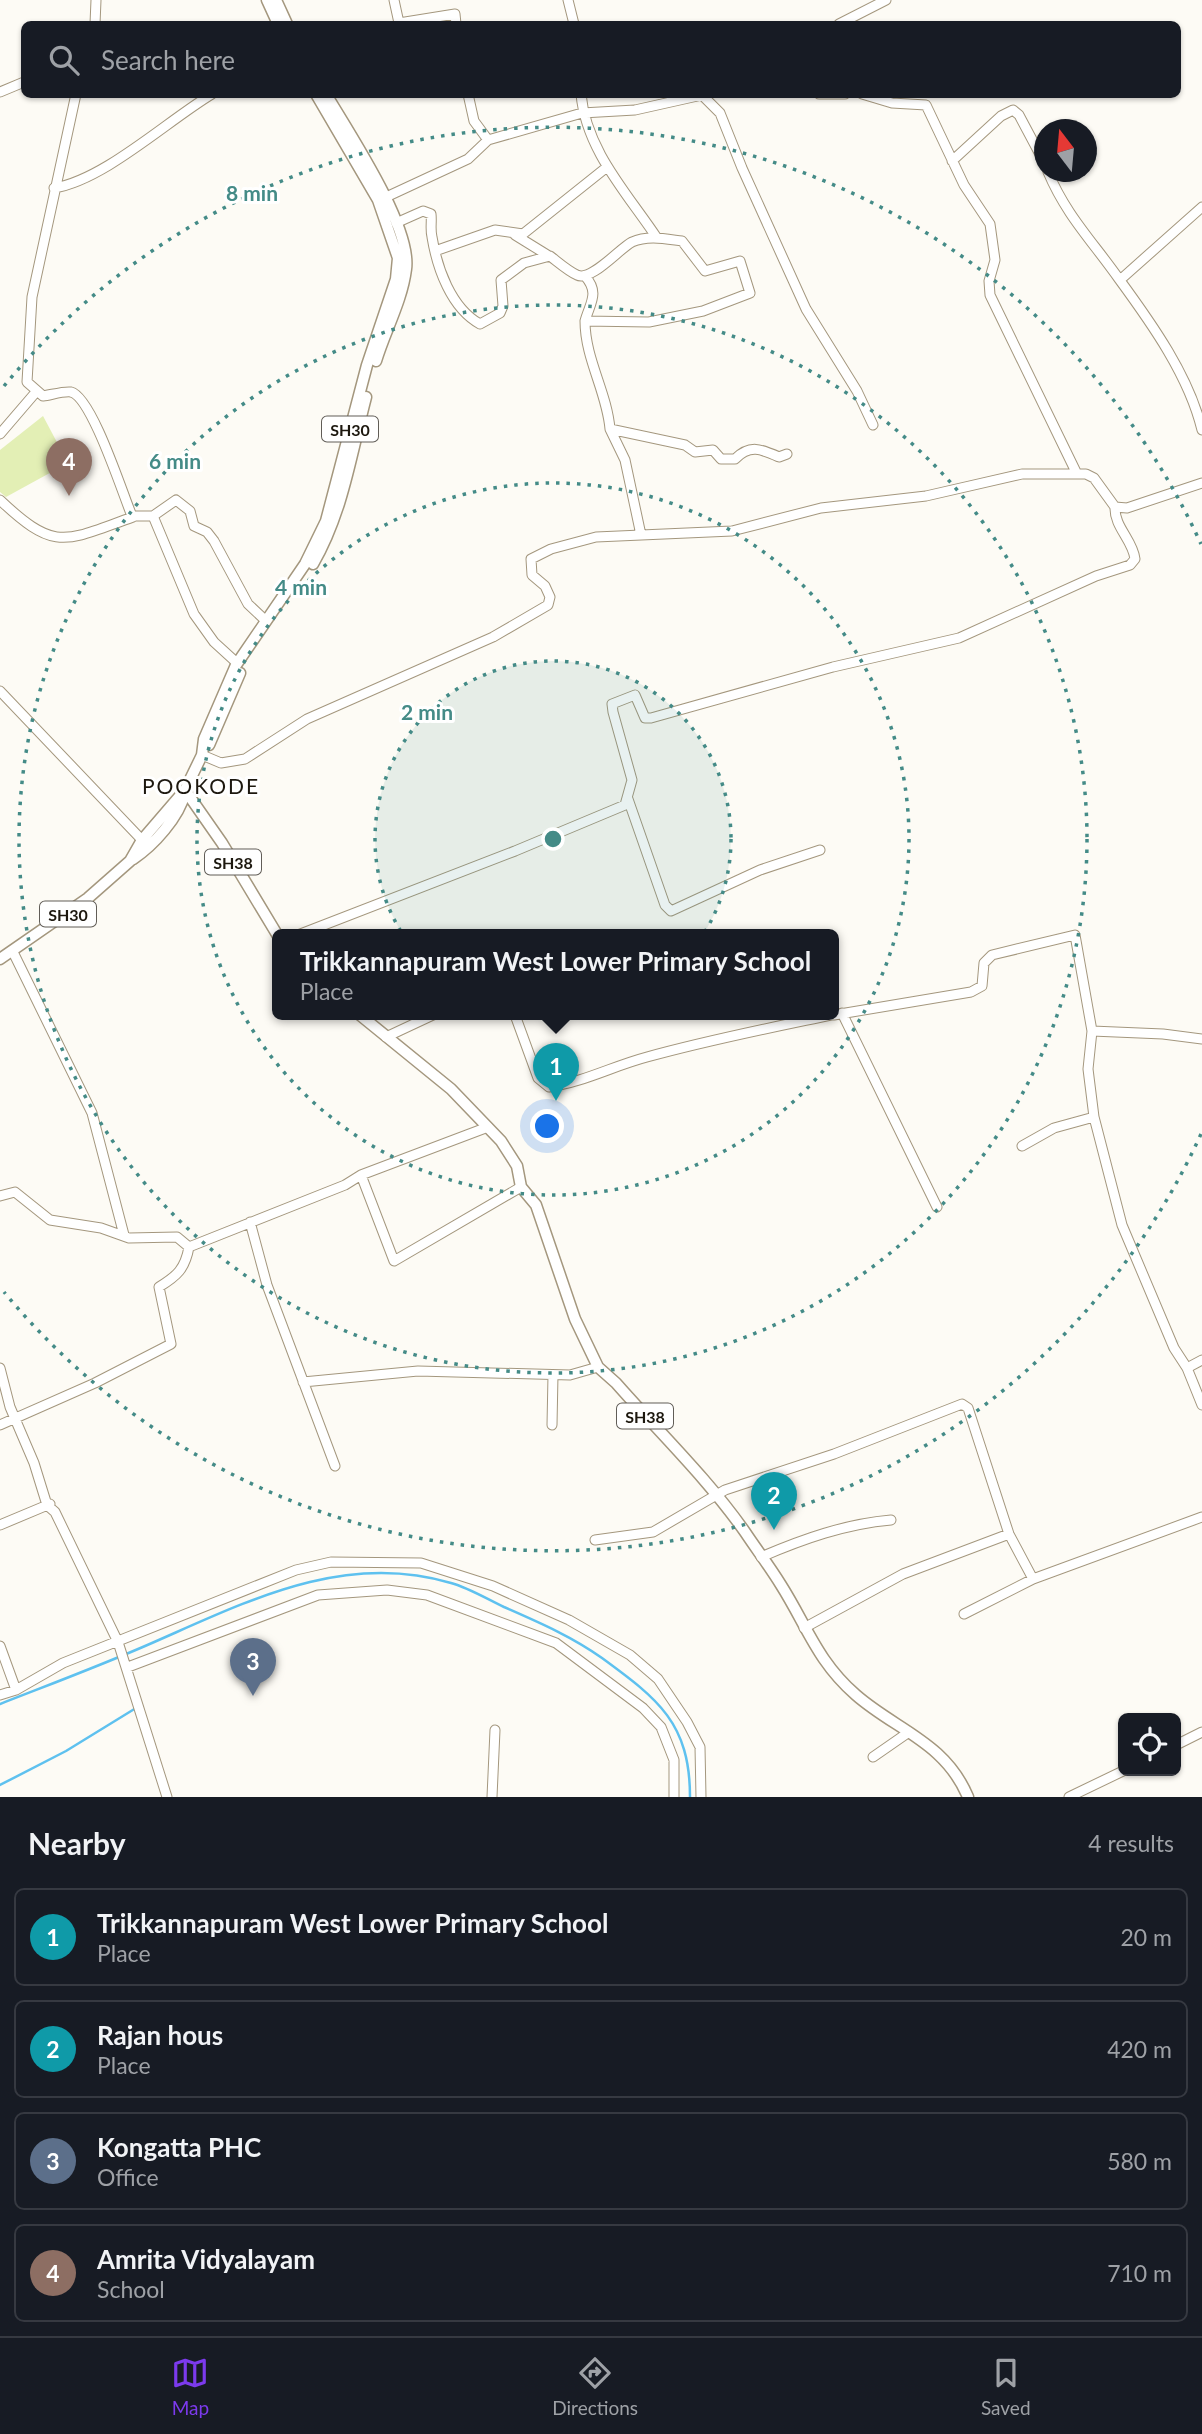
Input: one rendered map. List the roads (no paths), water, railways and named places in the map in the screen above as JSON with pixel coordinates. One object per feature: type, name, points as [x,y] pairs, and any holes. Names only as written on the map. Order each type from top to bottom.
[{"type":"main road","points":[[267,0],[277,21]]},
{"type":"main road","points":[[276,0],[286,21]]},
{"type":"main road","name":"SH30","points":[[0,959],[88,898],[130,861],[142,840],[185,790],[202,755],[204,739],[237,663],[305,564],[326,521],[367,365],[398,268],[394,239],[377,200],[318,98]]},
{"type":"main road","points":[[202,755],[243,666],[310,569],[332,529],[370,382],[406,270],[404,245],[396,223],[328,98]]},
{"type":"main road","points":[[130,861],[145,851],[160,833],[182,803],[185,790]]},
{"type":"main road","name":"SH38","points":[[185,790],[222,843],[274,929]]},
{"type":"main road","name":"SH38","points":[[366,1020],[451,1089],[488,1127],[517,1166],[521,1187],[536,1205],[558,1277],[598,1367],[616,1383],[717,1498],[781,1585],[816,1650],[856,1695],[939,1752],[968,1797]]},
{"type":"street","points":[[95,21],[96,0]]},
{"type":"street","points":[[394,0],[399,21]]},
{"type":"street","points":[[568,0],[573,21]]},
{"type":"street","points":[[845,21],[887,0]]},
{"type":"street","points":[[411,21],[455,14],[456,21]]},
{"type":"street","points":[[0,92],[21,83]]},
{"type":"street","points":[[75,98],[54,188],[29,321],[27,382],[43,396],[74,393],[79,398],[108,454],[133,517]]},
{"type":"street","points":[[54,188],[69,186],[96,173],[206,98]]},
{"type":"street","points":[[469,98],[474,121],[488,140]]},
{"type":"street","points":[[581,98],[582,113],[592,142],[662,239],[673,249]]},
{"type":"street","points":[[384,198],[468,159],[488,140],[582,113],[635,110],[689,98]]},
{"type":"street","points":[[706,98],[720,113],[747,180],[806,309],[857,391],[873,425]]},
{"type":"street","points":[[875,98],[892,103],[926,104],[952,162],[990,224],[995,260],[989,281],[990,295],[1077,474]]},
{"type":"street","points":[[952,162],[1001,116],[1013,110],[1019,115],[1034,142]]},
{"type":"street","points":[[515,235],[528,230],[607,166]]},
{"type":"street","points":[[1052,182],[1060,202],[1120,280],[1186,384],[1202,430]]},
{"type":"street","points":[[1120,280],[1202,207]]},
{"type":"street","points":[[396,223],[428,211],[432,217],[431,233],[435,251],[458,305],[467,317],[480,324],[500,313],[503,306],[501,280],[524,263],[550,256]]},
{"type":"street","points":[[435,251],[495,230],[508,230],[578,276],[585,276],[613,259],[630,243],[662,239],[682,241],[705,271],[740,261],[750,293],[703,312],[649,322],[585,321]]},
{"type":"street","points":[[585,276],[594,287],[594,298],[585,321],[591,361],[609,413],[610,429],[625,460],[640,535]]},
{"type":"street","points":[[0,434],[36,392]]},
{"type":"street","points":[[610,429],[685,446],[695,452],[713,450],[720,459],[735,459],[743,451],[758,447],[779,457],[787,454]]},
{"type":"street","points":[[202,755],[221,763],[245,759],[307,719],[480,643],[548,605],[550,597],[545,586],[533,575],[531,559],[536,554],[596,537],[732,531],[821,508],[926,496],[1022,474],[1077,474],[1094,478],[1115,507],[1120,528],[1134,553],[1135,559],[1130,565],[1096,576],[959,638],[833,667],[651,718],[645,718],[635,695],[619,699],[612,704],[632,780],[628,799],[621,807],[314,929]]},
{"type":"street","points":[[1115,507],[1127,508],[1202,483]]},
{"type":"street","points":[[0,500],[31,529],[65,540],[133,517],[153,516],[176,500],[185,505],[194,526],[207,532],[214,541],[248,604],[265,620]]},
{"type":"street","points":[[153,516],[198,621],[237,663]]},
{"type":"street","points":[[0,691],[142,840]]},
{"type":"street","points":[[628,799],[665,905],[671,911],[760,870],[820,850]]},
{"type":"street","points":[[839,1014],[971,992],[982,986],[985,963],[992,955],[1075,935],[1092,1031],[1088,1069],[1094,1117],[1122,1225],[1174,1348],[1187,1368],[1202,1405]]},
{"type":"street","points":[[13,952],[92,1113],[124,1235]]},
{"type":"street","points":[[386,1037],[422,1020]]},
{"type":"street","points":[[517,1020],[538,1078],[549,1087],[571,1083],[631,1061],[707,1040],[806,1020]]},
{"type":"street","points":[[839,1020],[937,1207]]},
{"type":"street","points":[[1092,1031],[1164,1034],[1202,1039]]},
{"type":"street","points":[[1022,1146],[1054,1128],[1094,1117]]},
{"type":"street","points":[[189,1247],[345,1185],[361,1175],[488,1127]]},
{"type":"street","points":[[361,1175],[394,1261],[521,1187]]},
{"type":"street","points":[[0,1196],[15,1192],[50,1220],[138,1239],[177,1237],[189,1247]]},
{"type":"street","points":[[250,1222],[267,1285],[335,1466]]},
{"type":"street","points":[[0,1425],[172,1344],[159,1287],[178,1275],[186,1264],[189,1247]]},
{"type":"street","points":[[1187,1368],[1202,1360]]},
{"type":"street","points":[[303,1382],[418,1371],[570,1375],[598,1367]]},
{"type":"street","points":[[0,1368],[15,1420],[51,1504],[123,1654],[167,1797]]},
{"type":"street","points":[[552,1425],[553,1375]]},
{"type":"street","points":[[595,1540],[653,1532],[717,1498],[725,1490],[834,1454],[962,1404],[968,1408],[1009,1534],[1033,1579]]},
{"type":"street","points":[[0,1525],[51,1504]]},
{"type":"street","points":[[964,1614],[1033,1579],[1202,1517]]},
{"type":"street","points":[[761,1557],[796,1542],[857,1523],[891,1520]]},
{"type":"street","points":[[804,1628],[903,1574],[1009,1534]]},
{"type":"street","points":[[123,1654],[296,1570],[331,1562],[421,1563],[493,1586],[569,1620],[630,1655],[658,1679],[687,1722],[700,1748],[701,1797]]},
{"type":"street","points":[[0,1695],[16,1690],[62,1663],[123,1654],[318,1595],[387,1590],[427,1595],[556,1643],[643,1708],[661,1727],[674,1760],[674,1797]]},
{"type":"street","points":[[0,1646],[16,1690]]},
{"type":"street","points":[[492,1797],[495,1730]]},
{"type":"street","points":[[873,1757],[909,1731]]},
{"type":"street","points":[[1181,1742],[1202,1732]]},
{"type":"street","points":[[1069,1797],[1118,1773]]},
{"type":"waterway","points":[[0,1704],[114,1659],[224,1611],[297,1585],[373,1573],[411,1575],[464,1588],[554,1630],[590,1650],[622,1673],[654,1700],[677,1731],[689,1771],[690,1797]]},
{"type":"waterway","points":[[0,1785],[66,1751],[136,1708]]},
{"type":"place","name":"Amrita Vidyalayam","points":[[69,496]]},
{"type":"place","name":"Trikkannapuram West Lower Primary School","points":[[556,1101]]},
{"type":"place","name":"Rajan hous","points":[[774,1530]]},
{"type":"place","name":"Kongatta PHC","points":[[253,1696]]},
{"type":"district","name":"POOKODE","points":[[201,785]]}]
